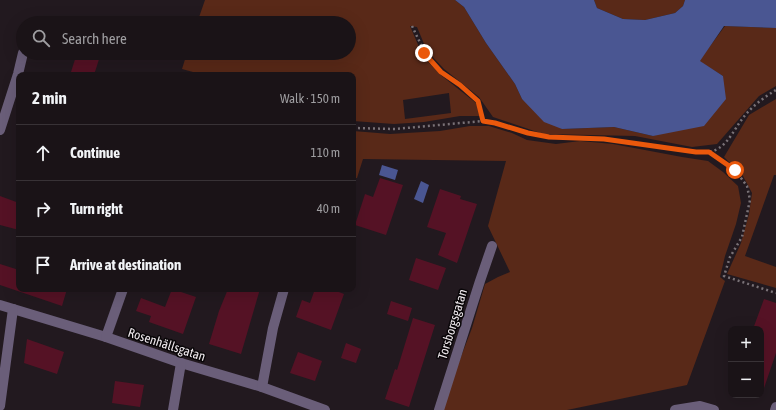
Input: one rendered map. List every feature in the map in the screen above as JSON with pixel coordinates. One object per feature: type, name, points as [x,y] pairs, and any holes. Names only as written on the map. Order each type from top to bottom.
[{"type":"street","points":[[18,72],[21,60]]},
{"type":"street","points":[[0,130],[16,80]]},
{"type":"street","name":"Torsborgsgatan","points":[[439,410],[492,246]]},
{"type":"street","points":[[106,338],[122,292]]},
{"type":"street","points":[[262,387],[273,328],[283,292]]},
{"type":"street","name":"Rosenhällsgatan","points":[[0,305],[181,363],[262,387],[325,410]]},
{"type":"street","points":[[0,406],[13,309]]},
{"type":"street","points":[[172,410],[181,363]]},
{"type":"street","points":[[675,410],[700,406],[714,410]]},
{"type":"path","points":[[412,26],[424,53],[441,72],[460,85],[478,101],[483,121]]},
{"type":"path","points":[[356,128],[395,129],[483,121],[549,137],[604,139],[696,152],[709,152],[723,145],[747,113],[762,99],[776,90]]},
{"type":"path","points":[[709,152],[735,170],[747,186],[750,200],[742,237],[730,257],[724,276],[776,293]]},
{"type":"shaded area","points":[[205,0],[455,0],[464,7],[486,43],[515,84],[522,99],[562,129],[614,127],[653,136],[723,76],[699,61],[725,26],[776,28],[776,86],[759,96],[717,144],[692,147],[635,136],[543,134],[493,117],[479,97],[444,69],[427,51],[417,27],[410,26],[427,61],[442,76],[476,103],[484,116],[460,116],[424,122],[394,124],[356,121],[356,72],[193,72],[182,69],[185,60],[356,60],[356,16],[199,16]],"holes":[[[449,93],[451,113],[405,119],[403,100]]]},
{"type":"shaded area","points":[[594,0],[685,0],[683,6],[675,13],[645,20],[623,19],[597,8]]},
{"type":"shaded area","points":[[776,99],[776,175],[774,175],[745,256],[776,267],[776,288],[727,274],[741,243],[749,214],[752,193],[743,176],[724,157],[749,115]]},
{"type":"shaded area","points":[[470,126],[489,126],[512,133],[527,140],[556,144],[580,141],[613,144],[708,161],[738,186],[741,203],[720,277],[725,281],[687,385],[567,410],[443,410],[446,396],[472,328],[485,284],[510,272],[488,226],[506,161],[363,159],[356,178],[356,131],[390,134],[440,131]]},
{"type":"water","points":[[455,0],[594,0],[597,8],[623,19],[645,20],[675,13],[683,6],[685,0],[776,0],[776,28],[724,26],[700,61],[723,76],[726,99],[704,126],[653,136],[614,127],[562,129],[544,122],[522,99],[515,84],[486,43],[464,7]]},
{"type":"water","points":[[382,165],[398,170],[395,180],[379,175]]},
{"type":"water","points":[[421,181],[429,185],[423,203],[414,199]]},
{"type":"building","points":[[75,60],[99,60],[95,72],[71,72]]},
{"type":"building","points":[[380,178],[403,185],[386,235],[356,225],[365,194],[373,197]]},
{"type":"building","points":[[440,189],[461,196],[460,199],[477,204],[457,263],[438,255],[446,233],[427,227]]},
{"type":"building","points":[[0,196],[16,202],[16,229],[0,225]]},
{"type":"building","points":[[416,258],[446,268],[438,290],[409,280]]},
{"type":"building","points":[[0,264],[16,269],[16,290],[0,285]]},
{"type":"building","points":[[21,292],[66,292],[62,306]]},
{"type":"building","points":[[171,292],[181,292],[196,297],[183,334],[149,322],[151,316],[136,311],[141,298],[165,307]]},
{"type":"building","points":[[227,292],[259,292],[241,354],[209,344],[219,311]]},
{"type":"building","points":[[314,292],[339,292],[344,294],[331,330],[296,317],[302,300],[310,303]]},
{"type":"building","points":[[764,299],[776,303],[776,353],[764,388],[764,326],[754,326]]},
{"type":"building","points":[[391,301],[412,308],[408,321],[387,314]]},
{"type":"building","points":[[413,318],[435,325],[409,407],[385,399],[395,369],[397,370]]},
{"type":"building","points":[[27,339],[64,352],[57,374],[24,363]]},
{"type":"building","points":[[346,343],[361,349],[356,363],[341,358]]},
{"type":"building","points":[[298,352],[322,361],[315,381],[290,373]]},
{"type":"building","points":[[115,381],[144,385],[140,407],[112,403]]},
{"type":"route","points":[[424,53],[441,72],[460,85],[478,101],[483,121],[549,137],[604,139],[703,153],[709,152],[735,170]]}]
